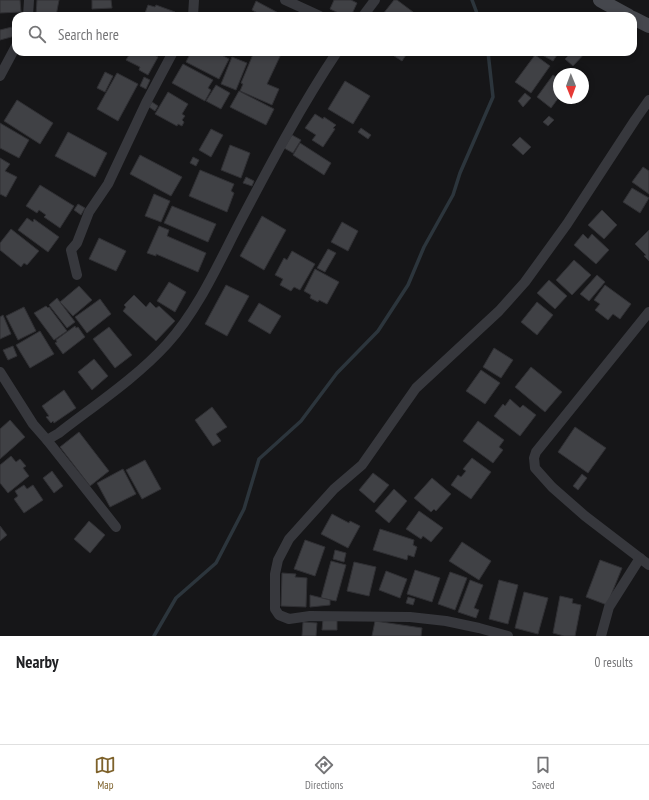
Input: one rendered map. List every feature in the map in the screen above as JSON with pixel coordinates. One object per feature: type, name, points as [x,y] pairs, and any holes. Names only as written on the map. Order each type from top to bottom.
[{"type":"main road","points":[[600,0],[622,12]]},
{"type":"street","points":[[28,12],[29,0]]},
{"type":"street","points":[[193,12],[194,0]]},
{"type":"street","points":[[285,0],[311,12]]},
{"type":"street","points":[[366,12],[375,0]]},
{"type":"street","points":[[0,76],[12,54]]},
{"type":"street","points":[[77,275],[71,250],[77,243],[89,212],[108,184],[147,101],[171,56]]},
{"type":"street","points":[[47,440],[59,433],[146,365],[168,344],[189,315],[211,278],[274,157],[335,56]]},
{"type":"street","points":[[508,636],[446,621],[410,617],[310,616],[289,619],[279,615],[276,609],[275,574],[278,560],[289,539],[334,489],[362,465],[416,388],[499,311],[526,282],[567,224],[649,100]]},
{"type":"street","points":[[649,312],[536,452],[534,462],[535,468],[552,487],[586,516],[649,565]]},
{"type":"street","points":[[0,372],[33,424],[116,527]]},
{"type":"street","points":[[601,636],[609,607],[640,558]]},
{"type":"building","points":[[0,0],[20,0],[21,12],[0,13]]},
{"type":"building","points":[[37,0],[59,0],[57,12],[36,12]]},
{"type":"building","points":[[92,0],[111,0],[112,8],[92,9]]},
{"type":"building","points":[[334,0],[351,0],[357,3],[353,12],[336,12],[330,9]]},
{"type":"building","points":[[394,0],[397,0],[413,12],[385,12]]},
{"type":"building","points":[[256,1],[277,12],[256,12],[252,10]]},
{"type":"building","points":[[148,5],[155,7],[156,5],[175,12],[145,12]]},
{"type":"building","points":[[12,27],[12,37],[0,40],[0,30]]},
{"type":"building","points":[[128,56],[158,57],[148,75],[139,70],[140,67],[126,60]]},
{"type":"building","points":[[189,56],[223,56],[229,59],[219,79],[186,62]]},
{"type":"building","points":[[252,56],[280,56],[267,84],[279,89],[272,105],[240,91],[243,84],[241,83]]},
{"type":"building","points":[[394,56],[405,56],[402,61]]},
{"type":"building","points":[[534,56],[550,66],[531,93],[515,82]]},
{"type":"building","points":[[544,56],[556,56],[553,61]]},
{"type":"building","points":[[568,56],[582,56],[573,66],[565,59]]},
{"type":"building","points":[[232,57],[247,63],[236,90],[221,84]]},
{"type":"building","points":[[183,64],[213,80],[208,88],[211,90],[205,101],[172,83]]},
{"type":"building","points":[[105,72],[113,76],[105,92],[97,88]]},
{"type":"building","points":[[117,73],[138,84],[118,121],[97,109]]},
{"type":"building","points":[[553,75],[554,104],[551,108],[537,97]]},
{"type":"building","points":[[144,77],[150,80],[146,89],[140,86]]},
{"type":"building","points":[[345,81],[370,96],[353,124],[328,109]]},
{"type":"building","points":[[216,85],[230,93],[221,109],[206,101]]},
{"type":"building","points":[[239,91],[274,109],[266,125],[230,107]]},
{"type":"building","points":[[168,92],[188,104],[182,114],[185,116],[182,120],[184,122],[182,126],[178,124],[177,126],[155,114]]},
{"type":"building","points":[[525,93],[531,98],[523,107],[518,101]]},
{"type":"building","points":[[17,100],[53,123],[40,144],[4,121]]},
{"type":"building","points":[[152,102],[158,106],[155,111],[149,107]]},
{"type":"building","points":[[315,114],[323,119],[324,117],[336,125],[323,147],[312,140],[316,135],[305,128]]},
{"type":"building","points":[[549,116],[554,120],[548,126],[543,122]]},
{"type":"building","points":[[0,123],[29,140],[19,158],[0,148]]},
{"type":"building","points":[[361,128],[371,135],[368,139],[358,132]]},
{"type":"building","points":[[211,129],[223,135],[211,157],[199,150]]},
{"type":"building","points":[[68,132],[107,153],[95,177],[55,156]]},
{"type":"building","points":[[292,135],[301,140],[293,153],[284,148]]},
{"type":"building","points":[[520,137],[531,147],[523,155],[512,145]]},
{"type":"building","points":[[300,143],[331,163],[324,175],[293,155]]},
{"type":"building","points":[[230,145],[250,153],[241,178],[221,170]]},
{"type":"building","points":[[140,155],[182,177],[171,196],[130,174]]},
{"type":"building","points":[[193,157],[199,160],[196,166],[190,163]]},
{"type":"building","points":[[0,158],[10,164],[5,171],[17,177],[6,197],[0,194]]},
{"type":"building","points":[[643,167],[649,171],[649,194],[632,182]]},
{"type":"building","points":[[200,170],[234,184],[231,191],[234,193],[227,212],[189,196]]},
{"type":"building","points":[[246,177],[254,181],[252,186],[243,183]]},
{"type":"building","points":[[40,185],[74,206],[60,228],[44,217],[46,215],[39,210],[37,213],[26,206]]},
{"type":"building","points":[[632,188],[649,198],[640,213],[623,202]]},
{"type":"building","points":[[154,194],[170,201],[161,222],[145,216]]},
{"type":"building","points":[[78,204],[85,208],[81,215],[74,210]]},
{"type":"building","points":[[172,206],[216,224],[208,242],[164,223]]},
{"type":"building","points":[[602,210],[617,225],[604,239],[588,225]]},
{"type":"building","points":[[262,216],[286,230],[264,270],[240,256]]},
{"type":"building","points":[[27,218],[33,222],[34,219],[59,237],[48,252],[18,230]]},
{"type":"building","points":[[342,222],[358,231],[348,251],[331,242]]},
{"type":"building","points":[[159,226],[169,230],[167,236],[206,253],[198,272],[156,254],[156,256],[147,253]]},
{"type":"building","points":[[11,229],[39,251],[27,265],[24,263],[21,267],[0,250],[0,243]]},
{"type":"building","points":[[649,230],[649,261],[644,256],[646,255],[635,244]]},
{"type":"building","points":[[583,234],[588,239],[592,234],[609,250],[596,264],[574,245]]},
{"type":"building","points":[[99,238],[126,251],[116,271],[89,259]]},
{"type":"building","points":[[328,249],[336,253],[325,272],[317,268]]},
{"type":"building","points":[[292,251],[315,264],[300,290],[294,287],[291,291],[280,285],[283,279],[275,275],[284,258],[287,260]]},
{"type":"building","points":[[574,260],[591,275],[572,295],[556,280]]},
{"type":"building","points":[[315,269],[339,282],[327,304],[310,298],[311,295],[304,291]]},
{"type":"building","points":[[597,275],[605,282],[589,301],[580,294]]},
{"type":"building","points":[[549,280],[567,296],[555,309],[537,293]]},
{"type":"building","points":[[169,282],[186,292],[175,312],[157,301]]},
{"type":"building","points":[[226,285],[249,296],[227,336],[205,324]]},
{"type":"building","points":[[605,285],[631,304],[620,319],[613,314],[608,320],[595,310],[600,304],[594,300]]},
{"type":"building","points":[[79,286],[92,300],[73,316],[60,302]]},
{"type":"building","points":[[134,295],[146,307],[150,302],[156,308],[159,306],[175,321],[156,341],[123,311],[126,307],[124,305]]},
{"type":"building","points":[[57,298],[75,322],[67,328],[49,305]]},
{"type":"building","points":[[100,299],[111,314],[87,333],[75,317]]},
{"type":"building","points":[[537,302],[553,315],[537,335],[521,322]]},
{"type":"building","points":[[259,303],[281,316],[270,334],[248,321]]},
{"type":"building","points":[[46,306],[48,308],[49,307],[67,331],[54,340],[34,313]]},
{"type":"building","points":[[24,307],[36,331],[18,340],[6,316]]},
{"type":"building","points":[[3,315],[11,334],[0,339],[0,317]]},
{"type":"building","points":[[75,326],[76,328],[78,327],[85,337],[63,354],[55,343],[57,342],[56,340]]},
{"type":"building","points":[[109,327],[132,355],[115,368],[93,339]]},
{"type":"building","points":[[40,331],[54,354],[30,368],[16,345]]},
{"type":"building","points":[[13,346],[17,356],[8,360],[3,350]]},
{"type":"building","points":[[494,348],[513,360],[501,378],[483,367]]},
{"type":"building","points":[[94,359],[108,376],[92,390],[78,372]]},
{"type":"building","points":[[531,367],[562,392],[545,412],[515,387]]},
{"type":"building","points":[[481,370],[500,383],[485,404],[466,391]]},
{"type":"building","points":[[64,390],[76,408],[54,423],[53,421],[51,423],[46,417],[49,416],[42,406]]},
{"type":"building","points":[[510,399],[520,408],[523,405],[536,415],[520,436],[494,416],[503,404],[505,406]]},
{"type":"building","points":[[212,407],[227,427],[216,434],[221,441],[213,446],[195,420]]},
{"type":"building","points":[[10,420],[25,437],[0,459],[0,429]]},
{"type":"building","points":[[478,421],[504,440],[499,447],[503,450],[493,463],[463,441]]},
{"type":"building","points":[[575,427],[606,448],[588,473],[558,452]]},
{"type":"building","points":[[79,432],[109,471],[90,486],[60,447]]},
{"type":"building","points":[[11,456],[16,462],[20,459],[26,466],[23,468],[29,476],[8,493],[0,483],[0,465]]},
{"type":"building","points":[[472,458],[491,472],[471,499],[451,485],[458,475],[461,477],[466,471],[463,469]]},
{"type":"building","points":[[145,460],[161,489],[142,499],[126,470]]},
{"type":"building","points":[[123,469],[136,494],[110,507],[97,483]]},
{"type":"building","points":[[52,471],[63,486],[54,493],[43,478]]},
{"type":"building","points":[[373,473],[389,485],[374,503],[359,490]]},
{"type":"building","points":[[582,474],[587,478],[578,490],[573,486]]},
{"type":"building","points":[[432,478],[451,494],[436,511],[434,509],[431,512],[414,498]]},
{"type":"building","points":[[24,485],[27,489],[33,485],[43,500],[24,513],[14,499],[18,496],[15,491]]},
{"type":"building","points":[[394,489],[407,501],[389,523],[375,511]]},
{"type":"building","points":[[419,511],[443,528],[431,542],[423,536],[421,539],[406,529]]},
{"type":"building","points":[[332,514],[349,523],[350,521],[360,526],[348,548],[321,534]]},
{"type":"building","points":[[89,521],[105,535],[90,553],[74,539]]},
{"type":"building","points":[[0,526],[7,535],[0,541]]},
{"type":"building","points":[[380,529],[414,540],[413,545],[417,547],[414,557],[408,555],[407,560],[373,550]]},
{"type":"building","points":[[305,540],[325,547],[315,576],[294,569]]},
{"type":"building","points":[[462,542],[491,561],[479,580],[449,561]]},
{"type":"building","points":[[335,550],[346,553],[344,562],[333,559]]},
{"type":"building","points":[[600,560],[622,568],[607,605],[586,597]]},
{"type":"building","points":[[331,561],[346,565],[336,601],[321,598]]},
{"type":"building","points":[[354,562],[376,567],[369,596],[347,591]]},
{"type":"building","points":[[415,570],[440,578],[432,602],[407,594]]},
{"type":"building","points":[[386,571],[407,579],[400,598],[379,590]]},
{"type":"building","points":[[450,572],[467,578],[455,610],[438,604]]},
{"type":"building","points":[[282,573],[296,574],[295,577],[307,578],[306,607],[281,606]]},
{"type":"building","points":[[470,580],[483,585],[474,608],[479,610],[476,618],[458,612]]},
{"type":"building","points":[[499,580],[518,585],[508,624],[489,619]]},
{"type":"building","points":[[524,592],[548,598],[538,634],[515,628]]},
{"type":"building","points":[[310,595],[330,600],[330,605],[310,607]]},
{"type":"building","points":[[560,596],[573,599],[572,603],[581,605],[575,636],[564,636],[553,633]]},
{"type":"building","points":[[408,597],[415,599],[413,605],[406,603]]},
{"type":"building","points":[[323,619],[337,620],[337,630],[322,630]]},
{"type":"building","points":[[375,621],[422,628],[421,636],[372,636]]},
{"type":"building","points":[[303,622],[317,623],[316,636],[302,636]]},
{"type":"waterway","points":[[472,0],[476,12]]},
{"type":"waterway","points":[[154,636],[176,598],[216,563],[244,509],[259,459],[301,421],[337,373],[378,331],[408,285],[424,247],[453,195],[460,173],[493,97],[488,56]]}]
